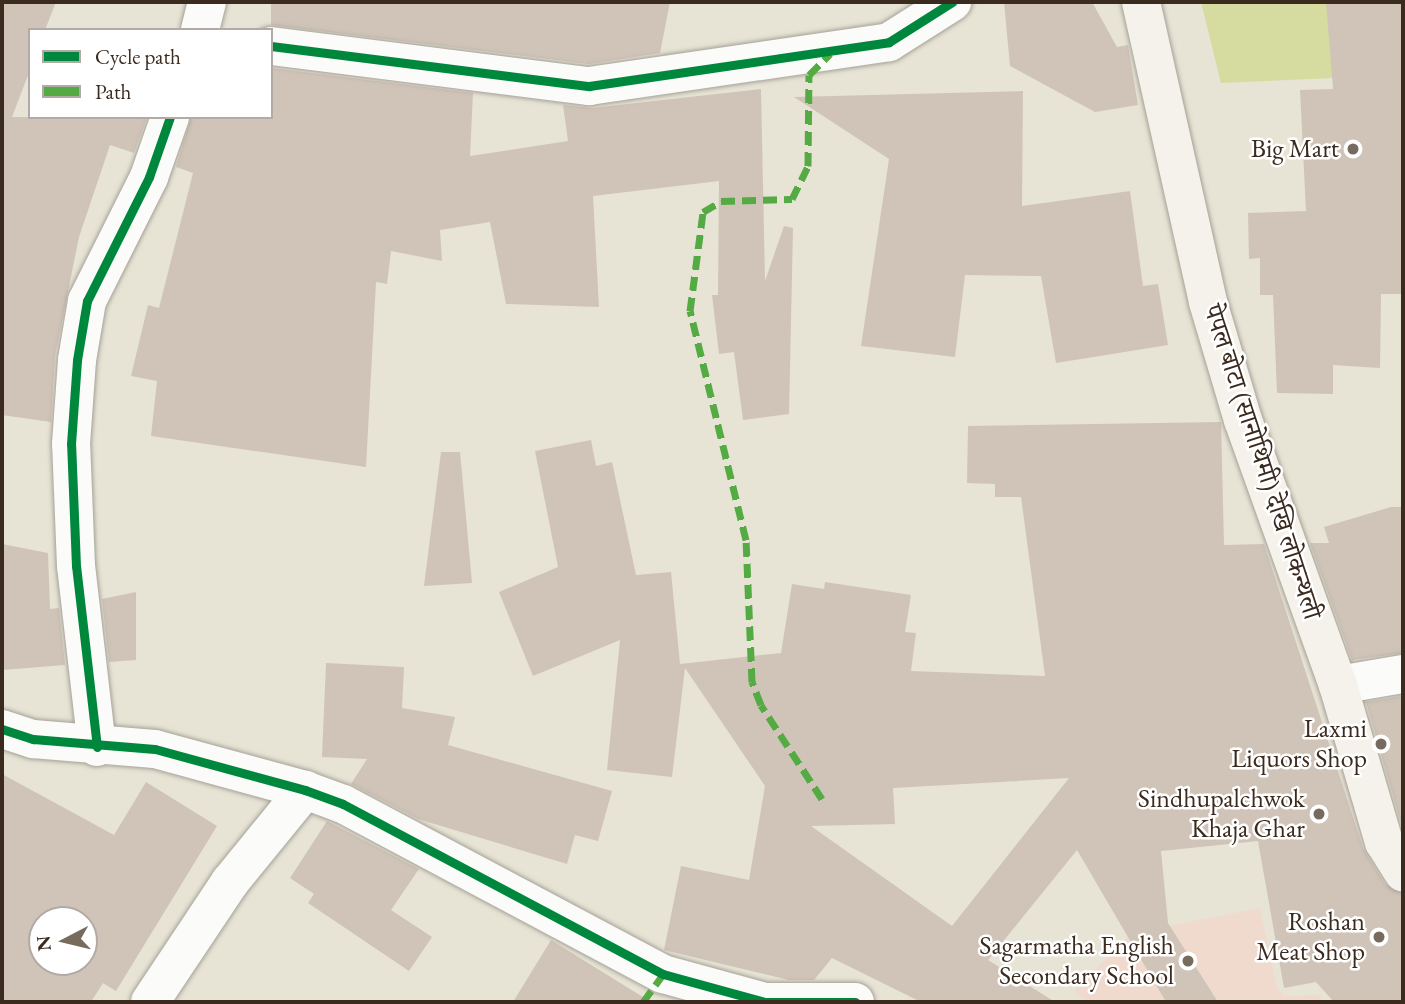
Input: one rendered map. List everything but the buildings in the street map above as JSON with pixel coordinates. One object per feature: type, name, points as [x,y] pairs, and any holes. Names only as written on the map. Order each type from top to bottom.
[{"type":"main road","name":"पेपल बोटा (सानोथिमी) देखि लोकन्थली","points":[[1142,2],[1208,302],[1338,685],[1384,842],[1403,872]]},
{"type":"street","points":[[200,28],[207,2]]},
{"type":"street","points":[[273,46],[589,86],[889,42],[953,2]]},
{"type":"street","points":[[97,747],[76,566],[71,444],[77,360],[87,301],[149,177],[169,119]]},
{"type":"street","points":[[1338,685],[1403,674]]},
{"type":"street","points":[[2,729],[97,747],[155,749],[305,790],[343,804],[663,974],[765,1002],[855,1002]]},
{"type":"street","points":[[150,1002],[230,882],[305,790]]},
{"type":"shaded area","name":"Sagarmatha English Secondary School","points":[[1260,908],[1277,989],[1285,996],[1322,995],[1320,1002],[1088,1002],[1074,991],[1132,933]]},
{"type":"green space","points":[[1201,2],[1403,2],[1403,75],[1221,83]]},
{"type":"marked path","points":[[822,799],[761,705],[752,682],[746,540],[690,311],[703,212],[721,201],[792,199],[808,166],[809,75],[830,54]]},
{"type":"marked path","points":[[643,1002],[663,974]]},
{"type":"cycle path","points":[[273,46],[589,86],[889,42],[952,2]]},
{"type":"cycle path","points":[[97,747],[76,566],[71,444],[77,360],[87,301],[149,177],[169,119]]},
{"type":"cycle path","points":[[2,729],[33,739],[155,749],[305,790],[343,804],[663,974],[765,1002],[855,1002]]},
{"type":"place","name":"Big Mart","points":[[1353,149]]},
{"type":"place","name":"Laxmi Liquors Shop","points":[[1381,744]]},
{"type":"place","name":"Sindhupalchwok Khaja Ghar","points":[[1319,814]]},
{"type":"place","name":"Roshan Meat Shop","points":[[1379,937]]},
{"type":"place","name":"Sagarmatha English Secondary School","points":[[1188,961]]}]
